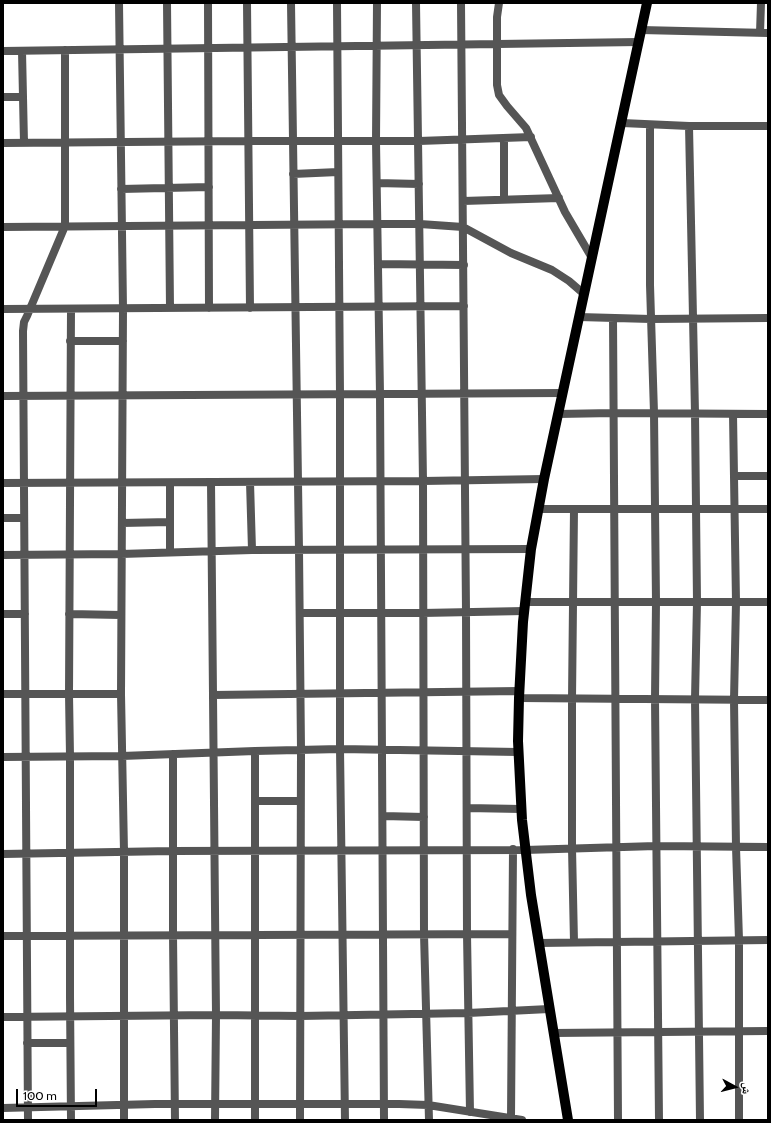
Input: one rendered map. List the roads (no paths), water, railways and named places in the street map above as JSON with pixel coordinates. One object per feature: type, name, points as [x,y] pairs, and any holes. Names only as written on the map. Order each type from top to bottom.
[{"type":"main road","points":[[568,1120],[549,1010],[525,850],[518,752],[519,694],[524,606],[531,549],[544,479],[647,3]]},
{"type":"street","points":[[119,3],[123,309],[121,694],[124,852],[124,1120]]},
{"type":"street","points":[[167,3],[170,308]]},
{"type":"street","points":[[208,3],[209,308]]},
{"type":"street","points":[[247,3],[250,308]]},
{"type":"street","points":[[291,3],[300,613],[300,1120]]},
{"type":"street","points":[[337,3],[340,394],[340,749],[345,1120]]},
{"type":"street","points":[[376,3],[384,1120]]},
{"type":"street","points":[[416,3],[423,481],[422,613],[424,934],[428,1120]]},
{"type":"street","points":[[461,3],[468,1013],[466,1111],[464,1120]]},
{"type":"street","points":[[499,3],[497,17],[497,85],[499,95],[526,128],[565,212],[592,258]]},
{"type":"street","points":[[641,30],[764,33],[761,3]]},
{"type":"street","points":[[3,51],[639,42]]},
{"type":"street","points":[[28,1120],[23,331],[24,322],[65,226],[65,50]]},
{"type":"street","points":[[22,51],[24,143]]},
{"type":"street","points":[[3,97],[23,97]]},
{"type":"street","points":[[622,123],[689,126],[768,126]]},
{"type":"street","points":[[650,125],[651,319],[654,413],[656,602],[655,699],[659,1120]]},
{"type":"street","points":[[689,126],[695,413],[697,602],[695,699],[696,846],[699,940],[700,1120]]},
{"type":"street","points":[[3,143],[419,141],[531,137]]},
{"type":"street","points":[[504,138],[504,199]]},
{"type":"street","points":[[293,174],[338,172]]},
{"type":"street","points":[[377,183],[419,184]]},
{"type":"street","points":[[121,188],[209,187]]},
{"type":"street","points":[[463,201],[559,198]]},
{"type":"street","points":[[3,226],[420,224],[463,227],[518,256],[552,270],[569,281],[584,294]]},
{"type":"street","points":[[378,264],[464,265]]},
{"type":"street","points":[[3,309],[464,306]]},
{"type":"street","points":[[71,309],[69,554],[71,1120]]},
{"type":"street","points":[[579,317],[651,319],[768,318]]},
{"type":"street","points":[[613,318],[618,1120]]},
{"type":"street","points":[[70,341],[123,342]]},
{"type":"street","points":[[3,396],[563,393]]},
{"type":"street","points":[[558,414],[613,412],[768,414]]},
{"type":"street","points":[[733,414],[736,602],[734,700],[740,1032],[739,1120]]},
{"type":"street","points":[[734,476],[768,476]]},
{"type":"street","points":[[3,483],[464,481],[544,479]]},
{"type":"street","points":[[211,482],[213,695],[212,753],[216,1015],[215,1120]]},
{"type":"street","points":[[250,482],[252,550]]},
{"type":"street","points":[[170,483],[170,552]]},
{"type":"street","points":[[574,509],[572,699],[572,848],[574,942]]},
{"type":"street","points":[[538,510],[768,509]]},
{"type":"street","points":[[3,518],[24,518]]},
{"type":"street","points":[[122,523],[170,522]]},
{"type":"street","points":[[3,554],[121,554],[212,550],[531,549]]},
{"type":"street","points":[[300,613],[466,612],[573,603],[768,602]]},
{"type":"street","points":[[3,614],[25,614]]},
{"type":"street","points":[[69,614],[121,615]]},
{"type":"street","points":[[213,695],[466,691],[572,699],[768,700]]},
{"type":"street","points":[[3,694],[121,694]]},
{"type":"street","points":[[3,757],[122,756],[340,749],[518,752]]},
{"type":"street","points":[[255,751],[255,1120]]},
{"type":"street","points":[[173,754],[172,851],[175,1120]]},
{"type":"street","points":[[255,801],[300,801]]},
{"type":"street","points":[[467,808],[522,809]]},
{"type":"street","points":[[382,816],[424,817]]},
{"type":"street","points":[[3,854],[254,850],[525,850],[656,846],[768,847]]},
{"type":"street","points":[[511,1118],[513,849]]},
{"type":"street","points":[[3,936],[173,936],[214,934],[300,935],[383,933],[512,934]]},
{"type":"street","points":[[539,943],[617,940],[768,940]]},
{"type":"street","points":[[3,1017],[216,1015],[300,1016],[549,1010]]},
{"type":"street","points":[[553,1033],[768,1031]]},
{"type":"street","points":[[27,1043],[70,1043]]},
{"type":"street","points":[[3,1108],[123,1105],[384,1103],[428,1105],[522,1120]]}]
